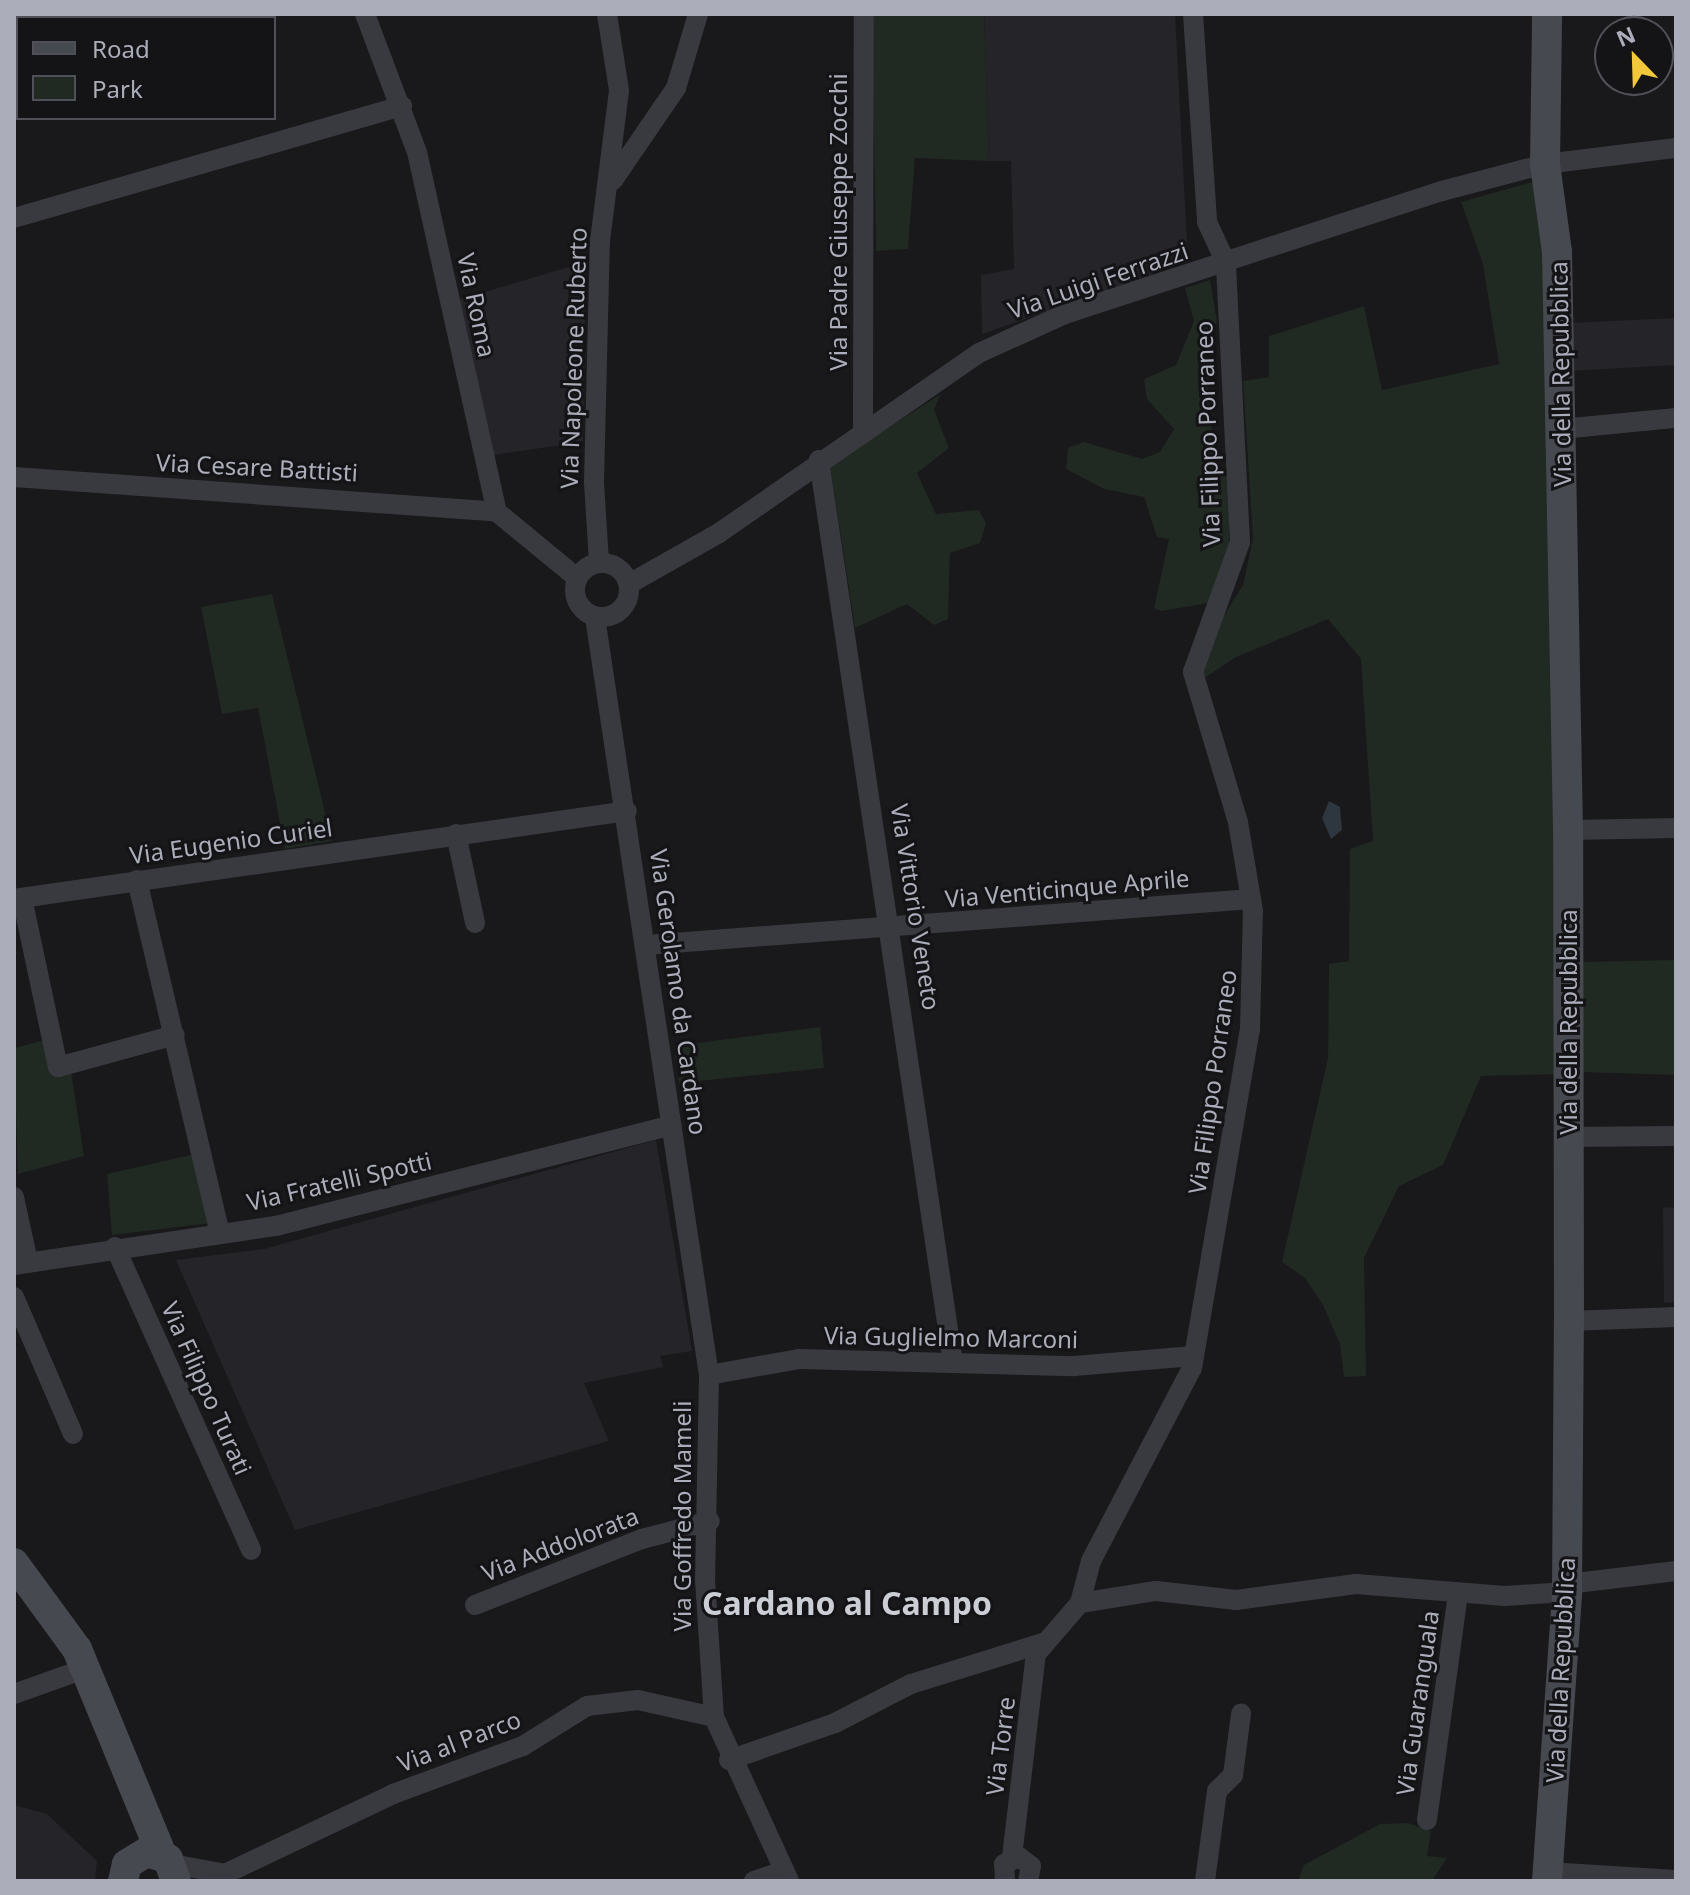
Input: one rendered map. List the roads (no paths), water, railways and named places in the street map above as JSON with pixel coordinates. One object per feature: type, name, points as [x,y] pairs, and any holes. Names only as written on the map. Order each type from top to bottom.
[{"type":"street","name":"Via Roma","points":[[365,14],[402,106],[497,512]]},
{"type":"street","name":"Via Napoleone Ruberto","points":[[599,562],[594,482],[600,241],[613,180],[619,90],[607,14]]},
{"type":"street","points":[[613,180],[676,88],[698,14]]},
{"type":"street","name":"Via Padre Giuseppe Zocchi","points":[[863,429],[864,14]]},
{"type":"street","points":[[1193,14],[1207,222],[1226,263]]},
{"type":"street","name":"Via della Repubblica","points":[[1547,14],[1545,164],[1557,252],[1568,830],[1569,1321],[1567,1588],[1547,1876]]},
{"type":"street","points":[[14,218],[402,106]]},
{"type":"street","name":"Via Luigi Ferrazzi","points":[[629,584],[686,554],[863,429],[1014,335],[1226,263],[1545,164],[1676,148]]},
{"type":"street","name":"Via Filippo Porraneo","points":[[1043,1643],[1080,1603],[1091,1561],[1194,1356],[1250,1030],[1257,975],[1251,899],[1238,822],[1194,683],[1194,655],[1240,542],[1226,263]]},
{"type":"street","points":[[1561,429],[1676,418]]},
{"type":"street","name":"Via Vittorio Veneto","points":[[819,460],[893,928],[953,1363]]},
{"type":"street","name":"Via Cesare Battisti","points":[[14,477],[497,512]]},
{"type":"street","points":[[497,512],[577,578]]},
{"type":"street","points":[[599,562],[615,565],[629,584],[621,610],[595,617],[577,602],[577,578],[599,562]]},
{"type":"street","name":"Via Gerolamo da Cardano","points":[[595,617],[627,811],[709,1375]]},
{"type":"street","name":"Via Eugenio Curiel","points":[[18,899],[627,811]]},
{"type":"street","points":[[1568,830],[1676,828]]},
{"type":"street","points":[[456,834],[475,923]]},
{"type":"street","points":[[137,880],[220,1233]]},
{"type":"street","points":[[18,899],[58,1067],[175,1035]]},
{"type":"street","name":"Via Venticinque Aprile","points":[[647,945],[1251,899]]},
{"type":"street","name":"Via Fratelli Spotti","points":[[21,1264],[115,1247],[276,1226],[671,1125]]},
{"type":"street","points":[[1568,1137],[1676,1136]]},
{"type":"street","points":[[14,1197],[21,1264]]},
{"type":"street","name":"Via Filippo Turati","points":[[115,1247],[251,1550]]},
{"type":"street","points":[[14,1297],[73,1434]]},
{"type":"street","points":[[1569,1321],[1676,1317]]},
{"type":"street","name":"Via Guglielmo Marconi","points":[[709,1375],[799,1359],[1074,1366],[1194,1356]]},
{"type":"street","name":"Via Goffredo Mameli","points":[[709,1375],[710,1521],[705,1579],[714,1717],[729,1760],[786,1876]]},
{"type":"street","name":"Via Addolorata","points":[[475,1605],[642,1539],[710,1521]]},
{"type":"street","points":[[14,1563],[58,1614],[87,1668],[135,1779],[145,1871],[230,1874]]},
{"type":"street","name":"Via Guaranguala","points":[[1080,1603],[1156,1591],[1236,1600],[1356,1584],[1458,1593],[1567,1588],[1676,1571]]},
{"type":"street","name":"Via Guaranguala","points":[[1427,1820],[1458,1593]]},
{"type":"street","points":[[729,1760],[835,1723],[925,1679],[1043,1643]]},
{"type":"street","name":"Via Torre","points":[[1001,1874],[1043,1643]]},
{"type":"street","points":[[14,1694],[87,1668]]},
{"type":"street","name":"Via al Parco","points":[[210,1881],[393,1794],[523,1746],[587,1706],[638,1700],[714,1717]]},
{"type":"street","points":[[1205,1881],[1217,1791],[1233,1775],[1241,1714]]},
{"type":"street","points":[[1001,1874],[1028,1862],[1028,1881]]},
{"type":"street","points":[[754,1881],[786,1876]]},
{"type":"street","points":[[1547,1876],[1676,1880]]},
{"type":"district","name":"Cardano al Campo","points":[[847,1603]]}]
